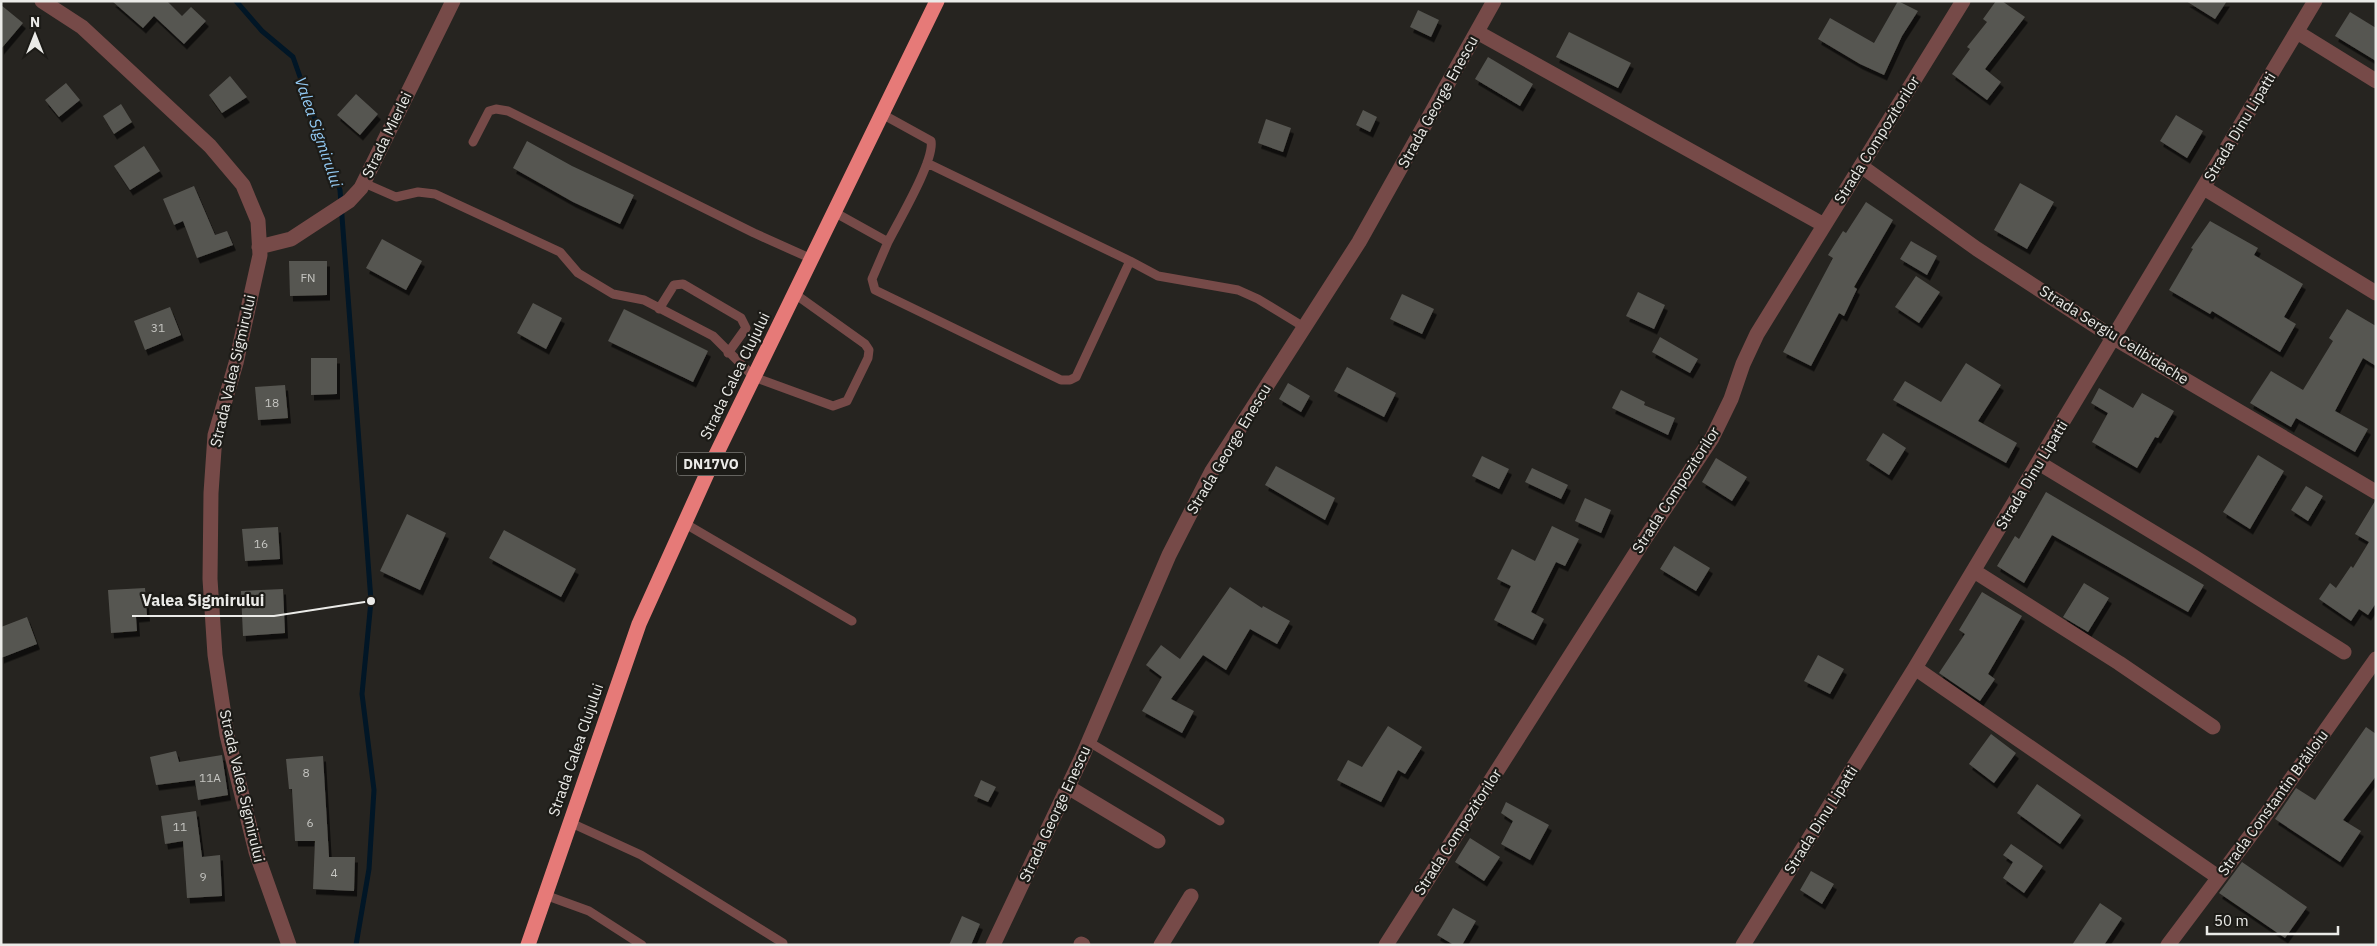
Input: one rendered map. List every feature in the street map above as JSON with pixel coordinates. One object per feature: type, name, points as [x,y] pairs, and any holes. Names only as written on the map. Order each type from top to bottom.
[{"type":"highway","name":"Strada Calea Clujului","points":[[528,945],[639,624],[684,523],[937,1]]},
{"type":"street","name":"Strada Valea Sigmirului","points":[[42,1],[82,27],[210,146],[243,185],[258,221],[260,255],[236,363],[215,435],[211,493],[210,579],[215,655],[227,735],[256,852],[289,945]]},
{"type":"street","name":"Strada Mierlei","points":[[260,247],[291,239],[343,205],[364,183],[453,1]]},
{"type":"street","name":"Strada George Enescu","points":[[993,945],[1089,742],[1169,555],[1212,471],[1359,242],[1494,1]]},
{"type":"street","name":"Strada Compozitorilor","points":[[1386,945],[1644,540],[1712,438],[1731,399],[1743,364],[1757,334],[1964,1]]},
{"type":"street","name":"Strada Dinu Lipatti","points":[[1743,945],[1974,571],[2315,1]]},
{"type":"street","points":[[1477,32],[1824,225]]},
{"type":"street","points":[[2296,32],[2376,82]]},
{"type":"street","name":"Strada Sergiu Celibidache","points":[[1861,166],[1977,249],[2114,338],[2376,492]]},
{"type":"street","points":[[2204,188],[2376,293]]},
{"type":"street","points":[[2039,463],[2194,557],[2344,652]]},
{"type":"street","points":[[1974,571],[2119,663],[2213,728]]},
{"type":"street","name":"Strada Constantin Brăiloiu","points":[[2168,945],[2265,816],[2376,659]]},
{"type":"street","points":[[1915,668],[2218,877]]},
{"type":"street","points":[[1068,787],[1158,841]]},
{"type":"street","points":[[1161,945],[1191,896]]},
{"type":"lane","points":[[472,142],[489,111],[496,109],[508,111],[754,233],[812,259]]},
{"type":"lane","points":[[882,114],[931,141],[932,148],[927,163],[872,279],[875,290],[1061,380],[1070,380],[1076,377],[1130,261]]},
{"type":"lane","points":[[927,163],[1158,276],[1238,290],[1258,299],[1304,327]]},
{"type":"lane","points":[[364,183],[396,197],[418,192],[435,194],[560,252],[578,273],[613,294],[644,300],[713,336],[754,378],[833,406],[847,401],[868,358],[869,350],[865,344],[795,294]]},
{"type":"lane","points":[[834,212],[888,242]]},
{"type":"lane","points":[[659,308],[674,285],[683,284],[741,318],[746,328],[728,353]]},
{"type":"lane","points":[[684,523],[852,621]]},
{"type":"lane","points":[[1089,742],[1220,821]]},
{"type":"lane","points":[[569,822],[642,855],[783,943]]},
{"type":"lane","points":[[545,895],[589,911],[642,945]]},
{"type":"building","points":[[112,1],[167,1],[182,16],[191,7],[206,21],[184,44],[154,16],[143,28]]},
{"type":"building","points":[[1898,1],[1918,11],[1902,36],[1884,75],[1860,64],[1818,39],[1830,18],[1874,43]]},
{"type":"building","points":[[1996,1],[2002,1],[2025,17],[1985,69],[2001,82],[1987,100],[1952,74],[1970,49],[1967,47],[1987,22],[1983,19]]},
{"type":"building","points":[[2186,1],[2227,1],[2215,19]]},
{"type":"building","points":[[1,5],[23,23],[1,49]]},
{"type":"building","points":[[1418,10],[1439,20],[1431,37],[1410,27]]},
{"type":"building","points":[[2350,12],[2376,28],[2376,61],[2335,36]]},
{"type":"building","points":[[1569,32],[1631,63],[1618,88],[1556,57]]},
{"type":"building","points":[[1488,57],[1533,84],[1520,106],[1475,79]]},
{"type":"building","points":[[230,76],[247,97],[222,113],[209,95]]},
{"type":"building","points":[[66,83],[80,100],[59,117],[45,100]]},
{"type":"building","points":[[356,94],[378,114],[360,135],[337,115]]},
{"type":"building","points":[[121,104],[132,122],[114,134],[103,116]]},
{"type":"building","points":[[1363,110],[1377,117],[1370,132],[1356,125]]},
{"type":"building","points":[[2176,115],[2203,131],[2187,158],[2160,141]]},
{"type":"building","points":[[1266,119],[1291,128],[1283,152],[1258,143]]},
{"type":"building","points":[[527,141],[572,166],[634,195],[620,224],[573,202],[513,168]]},
{"type":"building","points":[[144,146],[160,171],[130,190],[114,166]]},
{"type":"building","points":[[2020,183],[2054,202],[2027,249],[1994,230]]},
{"type":"building","points":[[194,186],[215,235],[227,231],[233,245],[197,258],[183,221],[174,225],[163,199]]},
{"type":"building","points":[[1866,202],[1893,220],[1854,287],[1857,289],[1844,316],[1839,313],[1811,366],[1783,352],[1833,258],[1828,255],[1843,231],[1846,233]]},
{"type":"building","points":[[2210,221],[2258,248],[2254,255],[2303,284],[2284,317],[2296,324],[2280,352],[2212,311],[2210,314],[2169,290],[2193,249],[2191,248]]},
{"type":"building","points":[[382,239],[422,261],[406,290],[366,268]]},
{"type":"building","points":[[1911,241],[1937,256],[1927,275],[1900,259]]},
{"type":"building","points":[[289,261],[327,261],[327,295],[290,296]]},
{"type":"building","points":[[1916,276],[1940,292],[1919,323],[1895,307]]},
{"type":"building","points":[[1638,292],[1665,305],[1654,329],[1626,316]]},
{"type":"building","points":[[1402,294],[1434,309],[1422,334],[1390,319]]},
{"type":"building","points":[[533,303],[562,318],[546,349],[517,333]]},
{"type":"building","points":[[170,307],[181,335],[145,350],[134,321]]},
{"type":"building","points":[[624,309],[708,351],[693,382],[608,341]]},
{"type":"building","points":[[2347,309],[2376,326],[2376,366],[2363,358],[2335,411],[2368,429],[2355,452],[2296,418],[2291,427],[2250,403],[2271,371],[2303,390],[2333,341],[2329,338]]},
{"type":"building","points":[[1660,337],[1698,359],[1690,373],[1652,352]]},
{"type":"building","points":[[311,358],[337,358],[337,394],[311,395]]},
{"type":"building","points":[[1966,363],[2001,385],[1978,421],[2017,443],[2006,463],[1893,400],[1905,381],[1941,402]]},
{"type":"building","points":[[1347,367],[1396,393],[1384,417],[1334,391]]},
{"type":"building","points":[[1288,383],[1310,396],[1301,412],[1279,399]]},
{"type":"building","points":[[285,385],[288,418],[258,420],[255,387]]},
{"type":"building","points":[[2099,388],[2133,408],[2142,393],[2174,411],[2158,438],[2155,437],[2137,468],[2092,442],[2108,413],[2091,403]]},
{"type":"building","points":[[1621,390],[1645,402],[1644,405],[1675,418],[1668,435],[1612,408]]},
{"type":"building","points":[[1883,433],[1906,448],[1889,475],[1866,460]]},
{"type":"building","points":[[2258,455],[2284,471],[2250,529],[2223,512]]},
{"type":"building","points":[[1482,456],[1509,469],[1499,489],[1472,476]]},
{"type":"building","points":[[1716,458],[1747,477],[1732,501],[1702,482]]},
{"type":"building","points":[[1276,466],[1335,498],[1325,520],[1265,485]]},
{"type":"building","points":[[1532,468],[1568,485],[1561,499],[1525,482]]},
{"type":"building","points":[[2306,486],[2323,496],[2308,521],[2291,510]]},
{"type":"building","points":[[2046,492],[2204,585],[2188,612],[2052,535],[2024,583],[1997,566],[2015,536],[2019,539]]},
{"type":"building","points":[[1585,498],[1611,510],[1601,533],[1575,521]]},
{"type":"building","points":[[2375,501],[2376,603],[2368,615],[2359,609],[2351,621],[2319,599],[2330,583],[2336,588],[2351,566],[2353,568],[2369,542],[2355,534]]},
{"type":"building","points":[[407,514],[446,533],[420,590],[380,571]]},
{"type":"building","points":[[1552,526],[1579,539],[1565,566],[1556,562],[1531,612],[1544,619],[1533,640],[1494,620],[1511,586],[1497,579],[1512,549],[1535,561]]},
{"type":"building","points":[[278,527],[280,559],[245,561],[242,529]]},
{"type":"building","points":[[504,530],[576,569],[561,597],[489,558]]},
{"type":"building","points":[[1674,546],[1710,568],[1696,591],[1660,569]]},
{"type":"building","points":[[2084,583],[2109,598],[2088,632],[2063,617]]},
{"type":"building","points":[[1230,587],[1262,608],[1263,606],[1290,621],[1277,644],[1250,629],[1226,670],[1203,655],[1171,699],[1194,711],[1182,733],[1142,711],[1162,677],[1146,665],[1161,645],[1180,659]]},
{"type":"building","points":[[145,588],[147,616],[136,617],[137,631],[111,633],[108,590]]},
{"type":"building","points":[[283,589],[285,633],[243,636],[241,591]]},
{"type":"building","points":[[1982,592],[2022,616],[1988,674],[1995,679],[1980,701],[1939,673],[1965,634],[1959,630]]},
{"type":"building","points":[[27,617],[37,644],[1,658],[1,627]]},
{"type":"building","points":[[1818,655],[1844,669],[1830,694],[1804,681]]},
{"type":"building","points":[[1388,726],[1422,747],[1405,774],[1398,770],[1381,802],[1337,780],[1348,760],[1362,767]]},
{"type":"building","points":[[2366,727],[2376,734],[2376,776],[2343,820],[2361,831],[2340,862],[2275,819],[2296,788],[2315,800]]},
{"type":"building","points":[[1991,734],[2016,753],[1994,783],[1969,764]]},
{"type":"building","points":[[176,751],[179,762],[222,755],[228,795],[198,800],[195,780],[156,785],[150,757]]},
{"type":"building","points":[[323,756],[329,857],[355,857],[354,891],[313,889],[315,841],[295,841],[292,789],[289,789],[286,759]]},
{"type":"building","points":[[981,780],[996,787],[988,802],[974,796]]},
{"type":"building","points":[[2037,784],[2081,815],[2060,844],[2017,813]]},
{"type":"building","points":[[1506,802],[1549,825],[1530,860],[1501,844],[1513,821],[1501,813]]},
{"type":"building","points":[[196,811],[202,857],[220,855],[222,896],[187,898],[183,841],[165,844],[161,816]]},
{"type":"building","points":[[1470,838],[1500,857],[1484,881],[1455,862]]},
{"type":"building","points":[[2011,844],[2043,866],[2024,893],[2003,878],[2013,862],[2003,855]]},
{"type":"building","points":[[2242,862],[2307,907],[2285,938],[2219,893]]},
{"type":"building","points":[[1811,871],[1834,884],[1822,904],[1800,890]]},
{"type":"building","points":[[2100,903],[2122,918],[2104,945],[2072,945]]},
{"type":"building","points":[[1453,908],[1476,921],[1462,945],[1454,945],[1437,935]]},
{"type":"building","points":[[962,916],[980,924],[971,945],[949,945]]},
{"type":"waterway","name":"Valea Sigmirului","points":[[236,1],[262,31],[293,57],[340,190],[371,601],[362,694],[374,790],[369,869],[356,945]]},
{"type":"place","name":"Valea Sigmirului","points":[[371,601]]}]
